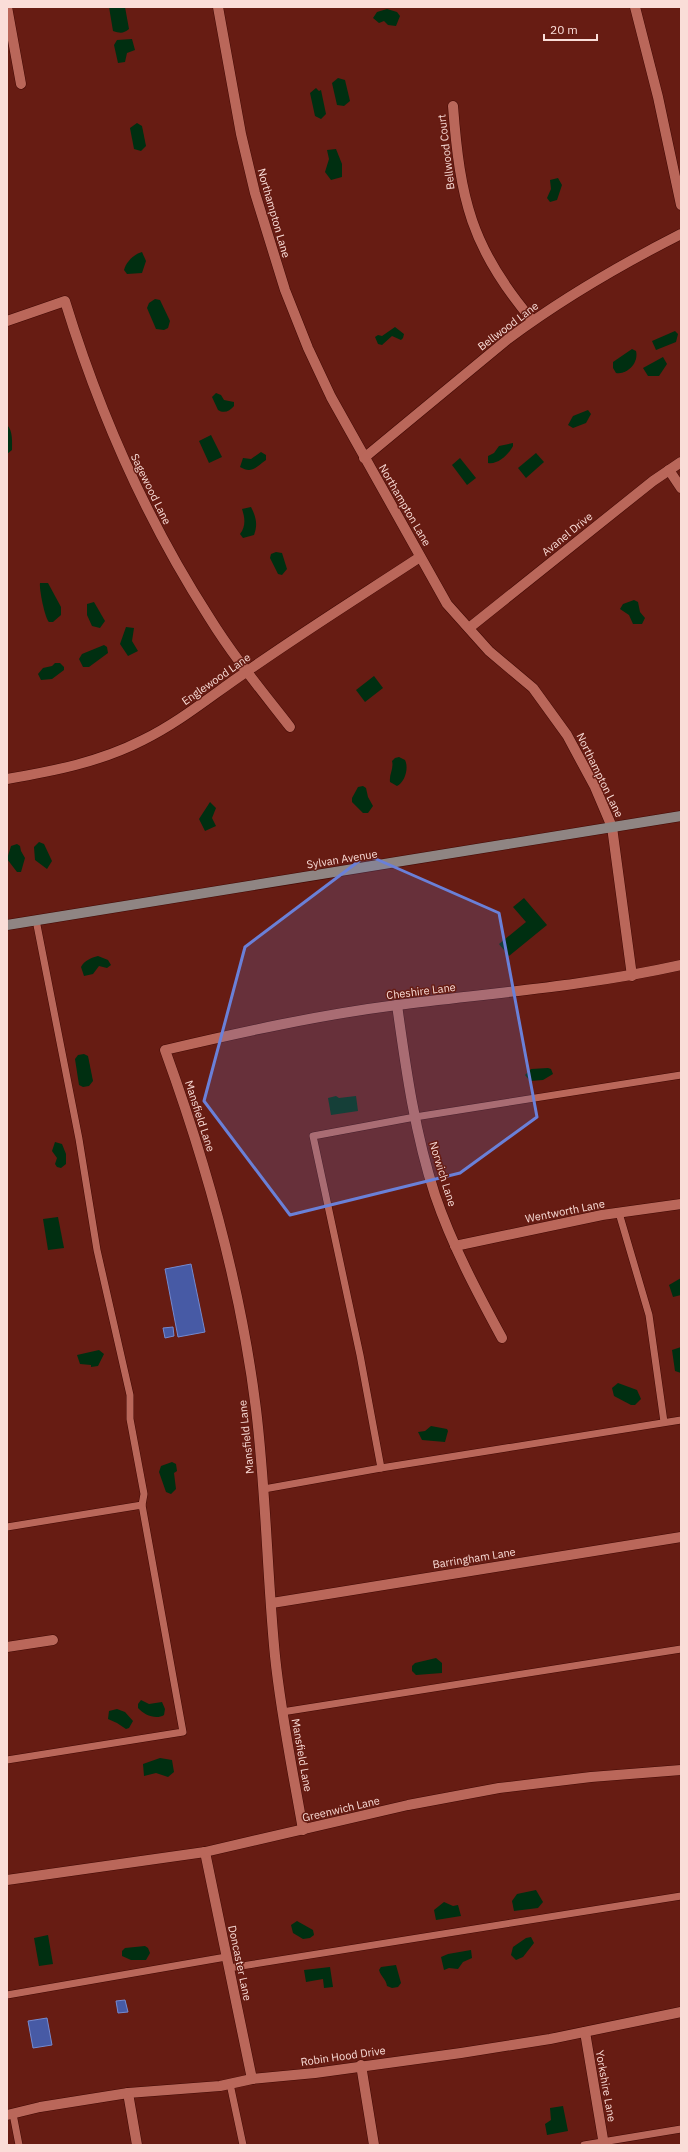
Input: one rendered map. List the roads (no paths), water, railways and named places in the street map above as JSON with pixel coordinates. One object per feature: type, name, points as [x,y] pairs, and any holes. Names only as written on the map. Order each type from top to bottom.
[{"type":"main road","name":"Sylvan Avenue","points":[[7,925],[681,816]]},
{"type":"street","points":[[7,7],[21,84]]},
{"type":"street","name":"Northampton Lane","points":[[218,7],[241,134],[255,193],[268,240],[285,290],[308,348],[331,398],[447,604],[489,651],[533,688],[567,735],[595,787],[612,827],[632,976]]},
{"type":"street","points":[[635,7],[658,97],[681,205]]},
{"type":"street","name":"Bellwood Court","points":[[453,106],[457,158],[462,191],[470,219],[494,270],[510,294],[532,320]]},
{"type":"street","name":"Bellwood Lane","points":[[364,458],[532,320],[624,262],[681,234]]},
{"type":"street","name":"Sagewood Lane","points":[[7,321],[65,301],[94,388],[117,447],[143,502],[172,556],[209,618],[246,672],[290,727]]},
{"type":"street","name":"Avanel Drive","points":[[469,628],[681,462]]},
{"type":"street","points":[[669,470],[681,488]]},
{"type":"street","name":"Englewood Lane","points":[[7,779],[67,769],[106,757],[143,740],[178,720],[246,672],[420,557]]},
{"type":"street","name":"Cheshire Lane","points":[[165,1050],[263,1028],[397,1005],[545,989],[632,976],[681,965]]},
{"type":"street","name":"Norwich Lane","points":[[397,1005],[415,1117],[436,1196],[455,1246],[502,1338]]},
{"type":"street","name":"Mansfield Lane","points":[[165,1050],[190,1118],[211,1191],[246,1342],[256,1410],[264,1489],[275,1656],[282,1712],[303,1830]]},
{"type":"street","name":"Wentworth Lane","points":[[455,1246],[619,1213],[681,1204]]},
{"type":"street","name":"Barringham Lane","points":[[272,1603],[681,1537]]},
{"type":"street","points":[[7,1647],[52,1640]]},
{"type":"street","name":"Greenwich Lane","points":[[7,1880],[205,1852],[408,1805],[499,1788],[591,1777],[681,1770]]},
{"type":"street","name":"Doncaster Lane","points":[[205,1852],[252,2079]]},
{"type":"street","name":"Robin Hood Drive","points":[[10,2114],[128,2093],[230,2084],[252,2079],[315,2073],[361,2065],[462,2053],[584,2032],[681,2012]]},
{"type":"street","name":"Yorkshire Lane","points":[[584,2032],[604,2143]]},
{"type":"street","points":[[361,2065],[374,2145]]},
{"type":"street","points":[[128,2093],[137,2145]]},
{"type":"lane","points":[[7,1760],[184,1732],[142,1505],[144,1494],[130,1420],[130,1395],[97,1250],[79,1139],[36,920]]},
{"type":"lane","points":[[381,1468],[360,1355],[313,1136],[415,1117],[681,1075]]},
{"type":"lane","points":[[619,1213],[649,1315],[664,1422]]},
{"type":"lane","points":[[264,1489],[381,1468],[681,1420]]},
{"type":"lane","points":[[7,1527],[142,1505]]},
{"type":"lane","points":[[282,1712],[681,1649]]},
{"type":"lane","points":[[229,1968],[681,1896]]},
{"type":"lane","points":[[7,1995],[226,1957]]},
{"type":"lane","points":[[230,2084],[243,2145]]},
{"type":"lane","points":[[10,2114],[19,2145]]},
{"type":"lane","points":[[584,2145],[604,2143],[681,2129]]}]
